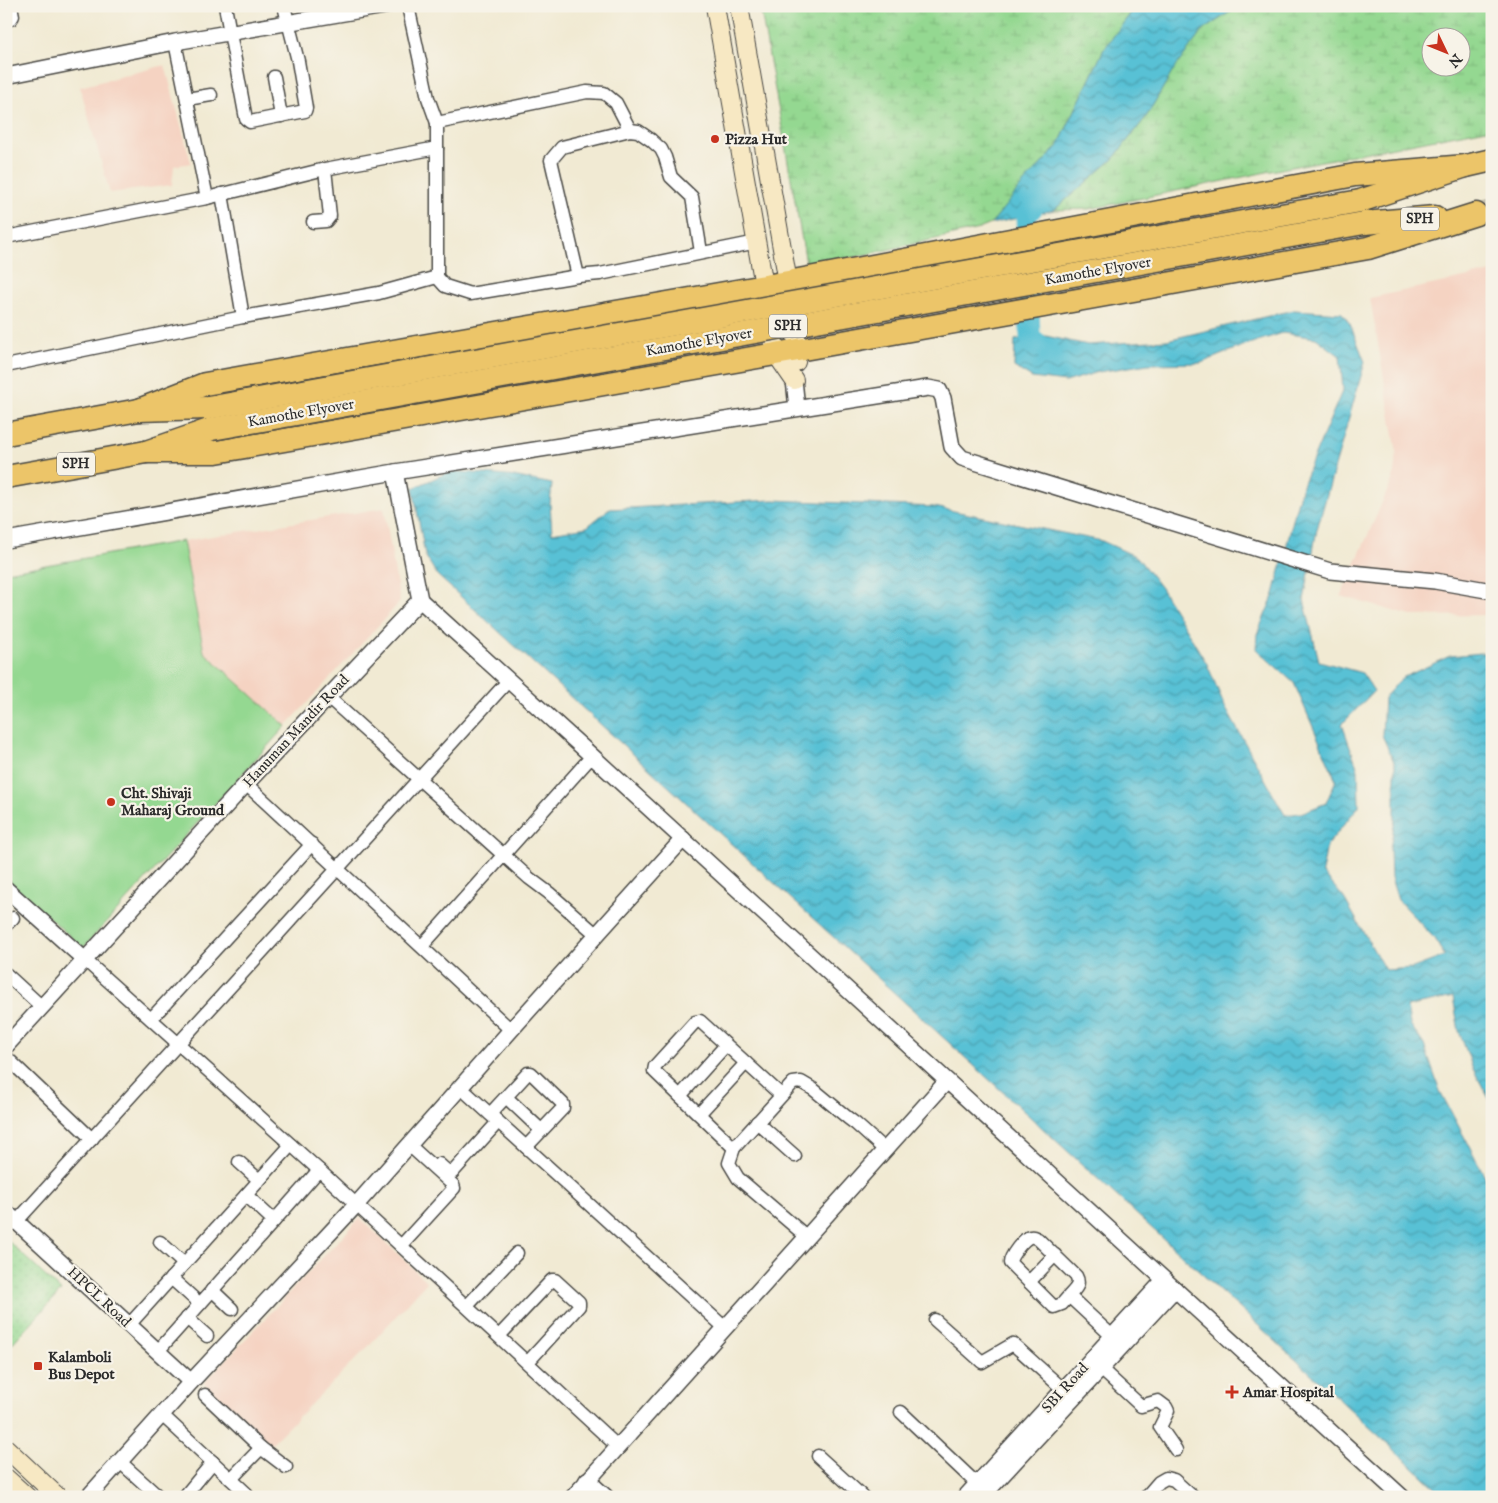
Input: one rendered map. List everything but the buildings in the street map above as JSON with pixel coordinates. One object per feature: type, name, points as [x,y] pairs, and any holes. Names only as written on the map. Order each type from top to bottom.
[{"type":"highway","name":"SPH","points":[[1466,166],[1492,160]]},
{"type":"highway","points":[[139,410],[204,384],[788,282],[1355,175],[1466,166]]},
{"type":"highway","name":"Kamothe Flyover","points":[[210,418],[1360,201],[1466,166]]},
{"type":"highway","name":"Kamothe Flyover","points":[[210,418],[1364,223],[1476,214],[1368,248],[798,350]]},
{"type":"highway","points":[[146,452],[216,452],[798,350]]},
{"type":"highway","name":"SPH","points":[[6,434],[139,410],[210,418]]},
{"type":"highway","name":"SPH","points":[[6,477],[146,452],[210,418]]},
{"type":"main road","points":[[715,6],[776,354],[794,380]]},
{"type":"main road","points":[[739,6],[788,282],[798,350],[794,380]]},
{"type":"main road","points":[[6,1448],[58,1497]]},
{"type":"main road","points":[[6,1478],[27,1497]]},
{"type":"street","points":[[6,20],[11,19],[13,16],[11,6]]},
{"type":"street","points":[[225,6],[246,119],[250,122],[305,111],[306,108],[290,23],[284,6]]},
{"type":"street","points":[[289,6],[290,23]]},
{"type":"street","points":[[7,74],[175,42],[290,23],[342,10],[385,6]]},
{"type":"street","points":[[408,6],[428,98],[437,122],[437,277],[445,286],[470,294],[600,274],[757,242]]},
{"type":"street","points":[[175,42],[207,198]]},
{"type":"street","points":[[274,77],[281,116]]},
{"type":"street","points":[[437,122],[587,92],[604,93],[616,103],[630,130]]},
{"type":"street","points":[[187,99],[212,95]]},
{"type":"street","points":[[578,276],[551,160],[562,147],[630,130],[638,131],[661,149],[671,176],[692,197],[701,252]]},
{"type":"street","points":[[6,237],[207,198],[325,169],[437,148]]},
{"type":"street","points":[[313,222],[326,221],[330,216],[325,169]]},
{"type":"street","points":[[222,194],[243,317]]},
{"type":"street","points":[[6,366],[243,317],[379,293],[437,277]]},
{"type":"street","points":[[794,380],[798,408]]},
{"type":"street","points":[[6,540],[395,472],[928,388],[939,390],[943,398],[952,447],[962,458],[1330,571],[1435,581],[1492,590]]},
{"type":"street","points":[[395,472],[420,600],[1402,1497]]},
{"type":"street","name":"Hanuman Mandir Road","points":[[85,960],[246,784],[420,600]]},
{"type":"street","points":[[11,1216],[92,1138],[509,680]]},
{"type":"street","points":[[328,697],[530,878],[597,935]]},
{"type":"street","points":[[422,946],[592,756]]},
{"type":"street","points":[[246,784],[511,1030]]},
{"type":"street","points":[[88,1497],[161,1414],[356,1205],[683,839]]},
{"type":"street","points":[[151,1019],[312,844]]},
{"type":"street","points":[[6,889],[292,1145],[617,1446]]},
{"type":"street","points":[[6,1046],[85,960]]},
{"type":"street","points":[[6,974],[42,1007]]},
{"type":"street","points":[[734,1148],[654,1072],[655,1066],[695,1022],[700,1021],[781,1095]]},
{"type":"street","points":[[680,1096],[726,1045]]},
{"type":"street","points":[[6,1058],[92,1138]]},
{"type":"street","points":[[699,1114],[746,1063]]},
{"type":"street","points":[[411,1143],[449,1173],[452,1173],[494,1118],[506,1097],[528,1073],[563,1104],[563,1108],[526,1147]]},
{"type":"street","points":[[573,1497],[947,1081]]},
{"type":"street","points":[[807,1237],[738,1178],[729,1163],[734,1148],[781,1095],[793,1083],[801,1082],[813,1089],[885,1150]]},
{"type":"street","points":[[460,1087],[724,1327]]},
{"type":"street","points":[[506,1097],[541,1130]]},
{"type":"street","points":[[757,1122],[795,1156]]},
{"type":"street","points":[[401,1246],[454,1188],[411,1143]]},
{"type":"street","points":[[129,1325],[292,1145]]},
{"type":"street","points":[[239,1162],[259,1180]]},
{"type":"street","points":[[158,1351],[319,1170]]},
{"type":"street","points":[[246,1195],[274,1221]]},
{"type":"street","name":"HPCL Road","points":[[11,1216],[191,1382]]},
{"type":"street","points":[[1033,1236],[1079,1280],[1078,1286],[1062,1304],[1054,1308],[1030,1282],[1010,1263],[1010,1259],[1028,1237],[1033,1236]]},
{"type":"street","points":[[160,1242],[184,1264]]},
{"type":"street","points":[[467,1306],[517,1253]]},
{"type":"street","points":[[1030,1282],[1055,1255]]},
{"type":"street","points":[[171,1278],[200,1304]]},
{"type":"street","points":[[500,1336],[552,1280],[561,1285],[579,1302],[579,1306],[528,1362]]},
{"type":"street","name":"SBI Road","points":[[985,1492],[1064,1390],[1112,1336],[1169,1284]]},
{"type":"street","name":"SBI Road","points":[[966,1497],[985,1492],[1101,1369],[1169,1284]]},
{"type":"street","points":[[212,1290],[232,1309]]},
{"type":"street","points":[[1069,1296],[1112,1336]]},
{"type":"street","points":[[187,1318],[208,1336]]},
{"type":"street","points":[[935,1320],[982,1362],[1013,1344],[1064,1390]]},
{"type":"street","points":[[1101,1369],[1141,1406],[1158,1401],[1166,1407],[1168,1411],[1160,1427],[1176,1450]]},
{"type":"street","points":[[205,1395],[261,1448],[286,1467]]},
{"type":"street","points":[[901,1412],[985,1492]]},
{"type":"street","points":[[161,1414],[247,1494]]},
{"type":"street","points":[[231,1479],[261,1448]]},
{"type":"street","points":[[818,1456],[863,1497]]},
{"type":"street","points":[[119,1461],[159,1497]]},
{"type":"street","points":[[184,1497],[213,1462]]},
{"type":"street","points":[[1146,1497],[1166,1478],[1174,1480],[1192,1497]]},
{"type":"street","points":[[587,1480],[606,1497]]},
{"type":"shaded area","points":[[165,65],[191,163],[174,166],[172,185],[110,193],[80,87]]},
{"type":"shaded area","points":[[1492,272],[1492,615],[1411,616],[1341,596],[1393,478],[1397,453],[1370,298]]},
{"type":"shaded area","points":[[384,508],[400,602],[286,726],[204,652],[183,541]]},
{"type":"shaded area","points":[[360,1218],[427,1282],[366,1349],[270,1445],[204,1383]]},
{"type":"green space","points":[[760,6],[1136,6],[1104,49],[1058,146],[1031,175],[991,224],[979,229],[807,268]]},
{"type":"green space","points":[[1239,6],[1492,6],[1492,128],[1090,209],[1054,210],[1113,159],[1146,117],[1174,68],[1203,30]]},
{"type":"green space","name":"Cht. Shivaji Maharaj Ground","points":[[183,541],[204,652],[286,726],[83,948],[6,879],[6,572]]},
{"type":"green space","points":[[6,1239],[61,1291],[6,1350]]},
{"type":"water","points":[[1136,6],[1239,6],[1203,30],[1174,69],[1146,117],[1113,159],[1054,210],[991,224],[1022,185],[1058,146],[1104,49]]},
{"type":"water","points":[[1294,310],[1342,313],[1350,324],[1365,362],[1317,529],[1304,600],[1319,661],[1362,673],[1374,691],[1342,724],[1358,769],[1359,806],[1327,845],[1322,872],[1344,898],[1385,970],[1413,968],[1445,956],[1433,937],[1398,900],[1391,878],[1390,849],[1395,820],[1395,764],[1382,735],[1384,698],[1402,678],[1450,656],[1492,652],[1492,1104],[1473,1069],[1459,1031],[1453,997],[1407,1007],[1410,1024],[1424,1045],[1440,1091],[1492,1190],[1492,1497],[1446,1497],[437,575],[425,555],[413,488],[451,471],[518,477],[552,484],[550,504],[552,533],[587,527],[609,509],[773,500],[934,507],[1102,541],[1137,557],[1161,588],[1207,664],[1225,707],[1285,815],[1301,813],[1326,803],[1336,780],[1294,683],[1256,649],[1257,634],[1274,594],[1302,485],[1343,389],[1340,356],[1316,338],[1283,333],[1245,345],[1201,363],[1148,364],[1098,372],[1066,382],[1032,378],[1014,367],[1015,340],[1041,335],[1088,345],[1167,340]]},
{"type":"waterway","points":[[1043,195],[1026,216],[1030,337],[1052,355]]},
{"type":"tunnel","points":[[1476,214],[1492,211]]},
{"type":"place","name":"Pizza Hut","points":[[715,139]]},
{"type":"place","name":"Cht. Shivaji Maharaj Ground","points":[[111,802]]},
{"type":"place","name":"Kalamboli Bus Depot","points":[[38,1366]]},
{"type":"place","name":"Amar Hospital","points":[[1232,1392]]}]
